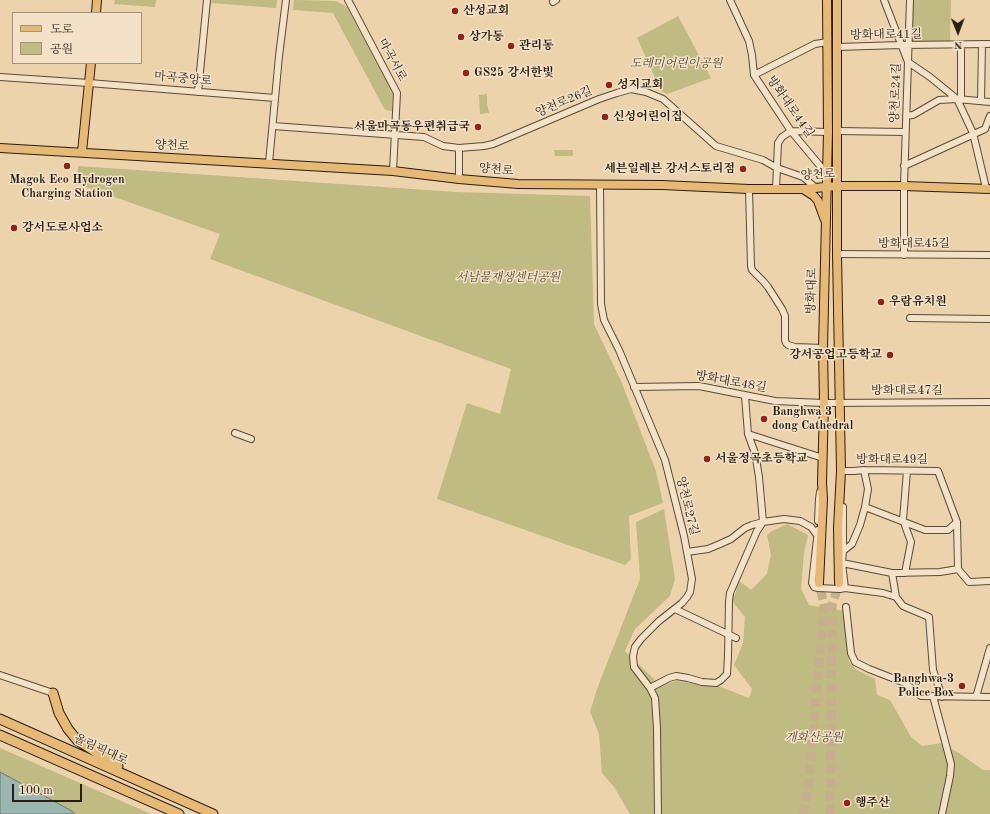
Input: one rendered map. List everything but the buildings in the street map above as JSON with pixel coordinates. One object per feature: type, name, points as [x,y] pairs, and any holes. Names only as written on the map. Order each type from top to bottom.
[{"type":"highway","points":[[53,693],[59,713],[68,729],[77,740],[143,782]]},
{"type":"highway","name":"올림픽대로","points":[[0,719],[213,814]]},
{"type":"highway","points":[[0,734],[179,814]]},
{"type":"main road","points":[[96,12],[98,0]]},
{"type":"main road","name":"방화대로","points":[[819,583],[823,499],[823,348],[828,132],[827,0]]},
{"type":"main road","name":"방화대로","points":[[837,0],[837,254],[841,471],[838,528],[842,585]]},
{"type":"main road","points":[[82,152],[91,64]]},
{"type":"main road","name":"양천로","points":[[0,148],[393,171],[518,184],[662,185],[749,189],[803,189],[827,186],[988,188]]},
{"type":"main road","points":[[803,189],[814,196],[818,201],[826,224]]},
{"type":"street","points":[[198,92],[207,0]]},
{"type":"street","points":[[269,163],[286,0]]},
{"type":"street","name":"마곡서로","points":[[348,0],[397,93],[393,171]]},
{"type":"street","name":"방화대로44길","points":[[730,0],[749,41],[754,74],[791,131],[821,167],[827,177]]},
{"type":"street","points":[[884,0],[908,62],[959,99]]},
{"type":"street","name":"양천로24길","points":[[904,255],[904,166],[910,0]]},
{"type":"street","points":[[754,74],[815,44],[828,42]]},
{"type":"street","points":[[961,44],[959,99],[973,133],[988,188]]},
{"type":"street","points":[[982,44],[982,101]]},
{"type":"street","name":"방화대로41길","points":[[837,47],[990,44]]},
{"type":"street","name":"마곡중앙로","points":[[0,77],[275,98]]},
{"type":"street","name":"양천로26길","points":[[459,148],[493,144],[599,99],[632,89],[646,92],[663,99],[716,146],[763,160],[777,168],[804,177],[816,188]]},
{"type":"street","points":[[906,116],[913,115],[939,100],[959,99],[990,102]]},
{"type":"street","points":[[904,166],[985,128],[990,116]]},
{"type":"street","points":[[273,126],[424,137],[443,146],[459,148],[459,179]]},
{"type":"street","points":[[776,189],[778,143],[782,137],[791,131],[828,132]]},
{"type":"street","points":[[837,131],[906,132]]},
{"type":"street","name":"양천로27길","points":[[600,185],[601,304],[604,320],[619,350],[665,460],[684,536],[692,579],[690,592],[682,603],[659,621],[641,639],[635,647],[633,656],[634,667],[650,688],[655,698],[657,711],[658,814]]},
{"type":"street","points":[[749,189],[750,266],[768,287],[782,309],[784,316],[785,340],[788,345],[795,347],[823,348]]},
{"type":"street","name":"방화대로45길","points":[[837,254],[990,255]]},
{"type":"street","points":[[910,318],[990,319]]},
{"type":"street","name":"방화대로48길","points":[[634,387],[699,386],[775,401],[824,403]]},
{"type":"street","points":[[650,688],[676,676],[702,682],[716,683],[727,674],[730,593],[757,531],[763,522],[759,477],[748,434],[746,396]]},
{"type":"street","name":"방화대로47길","points":[[824,403],[990,402]]},
{"type":"street","points":[[235,434],[251,439]]},
{"type":"street","points":[[748,434],[823,458]]},
{"type":"street","points":[[843,551],[852,544],[860,525],[865,507],[868,489],[864,470]]},
{"type":"street","name":"방화대로49길","points":[[841,471],[938,471],[957,522],[958,569]]},
{"type":"street","points":[[905,573],[911,542],[903,520],[907,471]]},
{"type":"street","points":[[822,483],[819,499],[812,583],[814,587],[818,588],[840,589],[842,585],[843,551],[843,502],[841,481]]},
{"type":"street","points":[[865,507],[903,520],[925,530],[948,530],[957,522]]},
{"type":"street","points":[[687,552],[708,549],[730,540],[745,528],[752,525],[784,519],[800,521],[811,527],[817,535]]},
{"type":"street","points":[[842,563],[892,573],[940,572],[958,569],[969,582],[990,581]]},
{"type":"street","points":[[892,573],[896,597],[903,606],[929,616],[933,670],[942,697]]},
{"type":"street","points":[[842,585],[896,597]]},
{"type":"street","points":[[846,607],[851,653],[855,662],[905,683],[921,696],[990,697]]},
{"type":"street","points":[[674,609],[736,638]]},
{"type":"street","points":[[976,697],[990,648]]},
{"type":"street","points":[[0,675],[53,693]]},
{"type":"street","points":[[933,696],[951,764],[942,814]]},
{"type":"green space","points":[[115,0],[156,0],[155,7],[114,4]]},
{"type":"green space","points":[[212,0],[277,0],[276,8],[211,3]]},
{"type":"green space","points":[[294,0],[336,1],[347,7],[393,93],[392,111],[385,110],[333,13],[293,10]]},
{"type":"green space","points":[[912,0],[951,0],[950,43],[915,43],[911,39]]},
{"type":"green space","name":"도레미어린이공원","points":[[678,16],[711,78],[667,94],[661,91],[637,38]]},
{"type":"green space","points":[[487,94],[489,113],[480,114],[479,95]]},
{"type":"green space","points":[[554,150],[573,150],[573,156],[555,156]]},
{"type":"green space","name":"서남물재생센터공원","points":[[78,166],[456,192],[590,196],[594,324],[621,381],[656,471],[663,503],[629,516],[631,559],[625,565],[437,499],[467,403],[500,414],[511,369],[210,259],[220,234],[77,184]]},
{"type":"green space","name":"개화산공원","points":[[664,509],[675,579],[670,596],[635,629],[625,651],[661,686],[676,681],[718,686],[749,698],[752,689],[734,665],[743,643],[745,617],[731,600],[736,592],[738,580],[751,590],[767,574],[771,555],[767,535],[787,524],[808,535],[804,553],[801,589],[809,605],[845,611],[849,662],[857,670],[875,679],[877,695],[890,700],[911,737],[922,746],[942,743],[983,770],[990,770],[990,814],[630,814],[614,787],[602,773],[599,734],[590,712],[597,689],[640,579],[636,522]]},
{"type":"green space","points":[[0,748],[151,814],[75,814],[0,772]]},
{"type":"water","points":[[0,772],[72,811],[75,814],[0,814]]},
{"type":"tunnel","points":[[803,814],[809,785],[824,605],[819,583]]},
{"type":"tunnel","points":[[830,814],[832,606],[839,583]]},
{"type":"place","name":"산성교회","points":[[455,11]]},
{"type":"place","name":"상가동","points":[[461,37]]},
{"type":"place","name":"관리동","points":[[511,46]]},
{"type":"place","name":"GS25 강서한빛","points":[[466,73]]},
{"type":"place","name":"성지교회","points":[[609,85]]},
{"type":"place","name":"신성어린이집","points":[[605,117]]},
{"type":"place","name":"서울마곡동우편취급국","points":[[478,127]]},
{"type":"place","name":"Magok Eco Hydrogen Charging Station","points":[[67,166]]},
{"type":"place","name":"세븐일레븐 강서스토리점","points":[[743,169]]},
{"type":"place","name":"강서도로사업소","points":[[14,228]]},
{"type":"place","name":"우람유치원","points":[[881,302]]},
{"type":"place","name":"강서공업고등학교","points":[[890,355]]},
{"type":"place","name":"Banghwa 3 dong Cathedral","points":[[764,419]]},
{"type":"place","name":"서울정곡초등학교","points":[[707,459]]},
{"type":"place","name":"Banghwa-3 Police Box","points":[[962,686]]},
{"type":"place","name":"행주산","points":[[847,803]]}]
